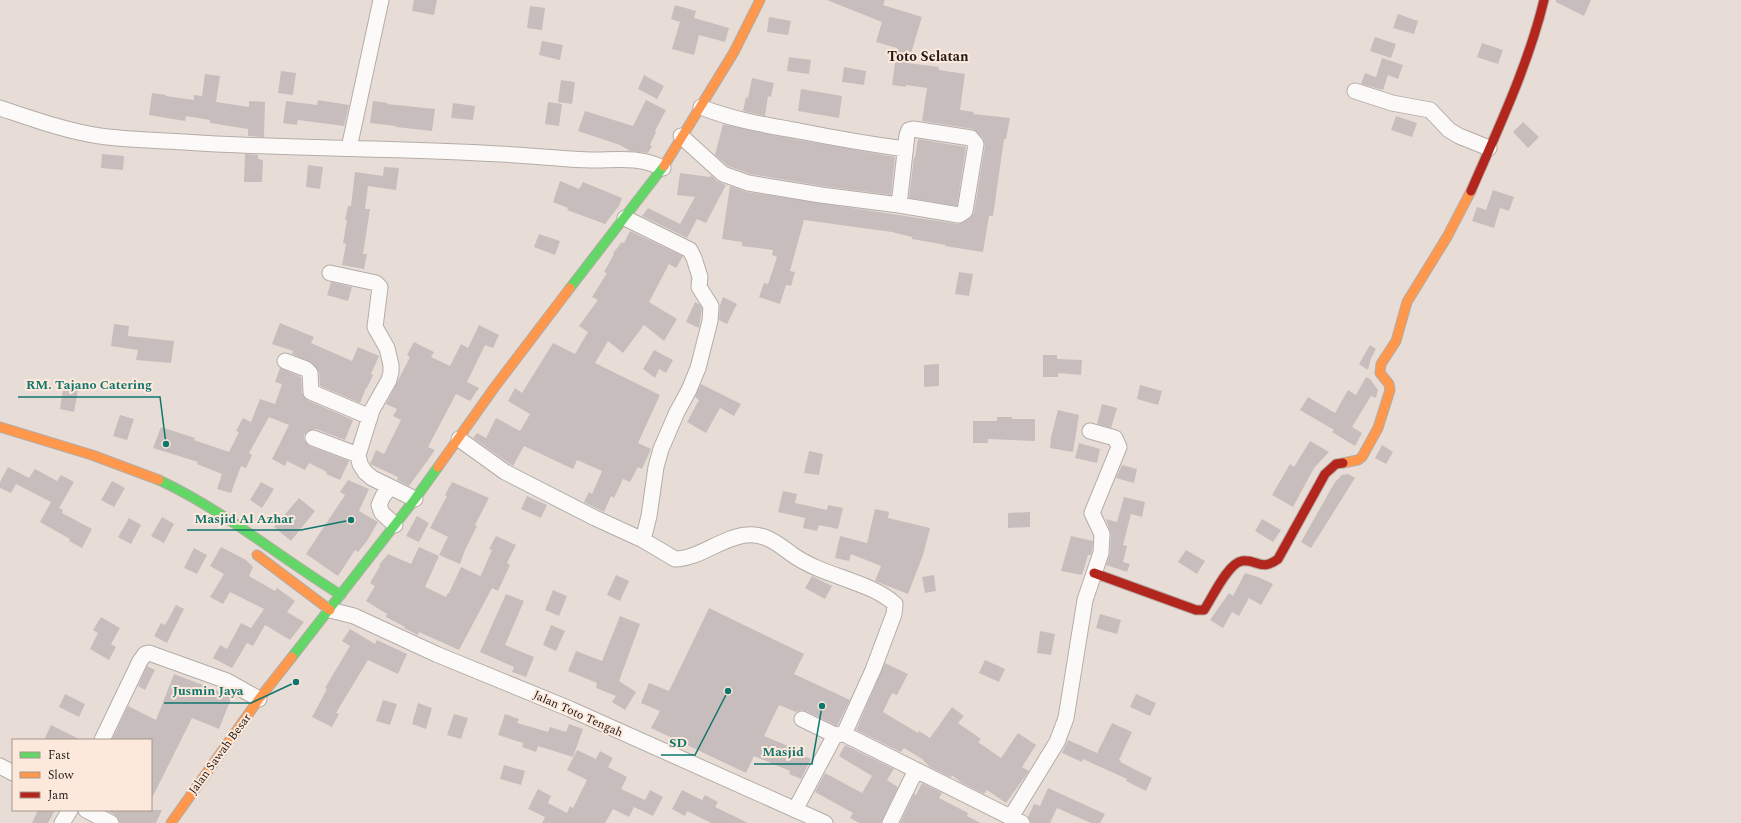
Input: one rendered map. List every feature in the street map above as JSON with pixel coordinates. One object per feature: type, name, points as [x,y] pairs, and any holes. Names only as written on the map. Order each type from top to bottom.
[{"type":"main road","name":"Jalan Sawah Besar","points":[[171,823],[290,657],[330,610],[415,500],[494,388],[663,168],[681,136],[701,107],[734,52],[760,0]]},
{"type":"main road","points":[[1094,573],[1200,611],[1204,610],[1231,569],[1238,562],[1265,566],[1278,559],[1325,474],[1336,464],[1362,458],[1378,428],[1391,387],[1380,372],[1381,364],[1396,341],[1406,302],[1455,223],[1469,196],[1502,120],[1538,24],[1544,0]]},
{"type":"main road","points":[[0,427],[100,457],[216,510],[322,584],[341,595]]},
{"type":"main road","points":[[248,548],[330,610]]},
{"type":"street","points":[[349,148],[380,0]]},
{"type":"street","points":[[1355,91],[1392,103],[1430,110],[1449,130],[1458,136],[1489,148]]},
{"type":"street","points":[[701,107],[726,117],[747,122],[905,149]]},
{"type":"street","points":[[0,108],[63,128],[101,136],[255,147],[487,152],[590,160],[637,159],[651,162],[663,168]]},
{"type":"street","points":[[681,136],[723,174],[748,183],[959,215],[963,214],[965,211],[976,144],[972,138],[913,129],[910,130],[907,135],[899,205]]},
{"type":"street","points":[[624,218],[690,250],[700,277],[699,287],[711,306],[710,321],[698,368],[661,449],[656,467],[649,516],[643,540]]},
{"type":"street","points":[[330,273],[376,284],[380,287],[374,327],[387,348],[391,372],[389,380],[370,417],[358,455],[360,464],[365,472],[390,488],[415,500]]},
{"type":"street","points":[[285,361],[306,369],[310,373],[310,392],[370,417]]},
{"type":"street","points":[[802,720],[840,735],[916,770],[1017,820],[1053,748],[1066,718],[1085,600],[1101,553],[1102,534],[1092,513],[1119,447],[1115,438],[1090,432]]},
{"type":"street","points":[[313,438],[358,455]]},
{"type":"street","points":[[459,439],[505,472],[595,518],[643,540],[670,557],[681,559],[734,536],[759,535],[780,544],[793,555],[816,568],[873,590],[895,604],[894,614],[873,670],[840,735],[795,810]]},
{"type":"street","points":[[390,488],[383,496],[379,509],[395,525]]},
{"type":"street","points":[[341,595],[354,616]]},
{"type":"street","name":"Jalan Toto Tengah","points":[[330,610],[354,616],[436,654],[570,709],[824,823]]},
{"type":"street","points":[[102,739],[140,661],[145,654],[149,653],[227,681],[259,699]]},
{"type":"street","points":[[0,766],[12,772]]},
{"type":"street","points":[[890,823],[916,770]]},
{"type":"street","points":[[62,823],[69,811]]},
{"type":"street","points":[[88,811],[111,823]]},
{"type":"building","points":[[414,0],[437,0],[434,15],[412,11]]},
{"type":"building","points":[[827,0],[885,0],[883,5],[922,17],[908,63],[939,67],[939,70],[965,74],[960,110],[974,112],[973,114],[1010,118],[1006,139],[1004,139],[993,216],[989,216],[983,252],[912,239],[912,237],[892,232],[804,220],[790,271],[795,272],[791,286],[786,285],[780,304],[759,297],[764,283],[768,284],[777,257],[772,255],[773,250],[742,246],[742,242],[722,239],[730,186],[747,192],[958,224],[970,218],[974,213],[985,145],[983,138],[973,129],[922,121],[927,88],[892,85],[897,48],[876,42],[882,22]]},
{"type":"building","points":[[1556,0],[1591,0],[1584,16],[1556,2]]},
{"type":"building","points":[[675,5],[696,11],[694,18],[729,28],[725,42],[699,35],[694,55],[672,49],[680,22],[671,19]]},
{"type":"building","points":[[530,6],[545,8],[542,30],[527,28]]},
{"type":"building","points":[[1398,14],[1418,21],[1414,34],[1393,28]]},
{"type":"building","points":[[769,17],[791,21],[788,35],[767,32]]},
{"type":"building","points":[[1375,37],[1396,44],[1391,58],[1370,51]]},
{"type":"building","points":[[542,41],[563,45],[560,60],[539,55]]},
{"type":"building","points":[[1482,43],[1503,50],[1498,64],[1477,57]]},
{"type":"building","points":[[789,57],[811,60],[809,74],[787,71]]},
{"type":"building","points":[[1382,58],[1403,65],[1398,79],[1388,75],[1383,90],[1361,84],[1365,73],[1376,77]]},
{"type":"building","points":[[844,67],[866,71],[864,85],[842,82]]},
{"type":"building","points":[[281,71],[296,73],[293,95],[278,93]]},
{"type":"building","points":[[205,74],[220,76],[216,102],[249,107],[249,101],[265,102],[264,137],[248,136],[248,129],[210,123],[210,120],[186,116],[185,121],[149,115],[152,93],[194,100],[194,95],[202,96]]},
{"type":"building","points":[[644,75],[664,86],[657,99],[638,89]]},
{"type":"building","points":[[752,78],[774,83],[771,97],[768,96],[765,116],[743,111],[746,97],[748,98]]},
{"type":"building","points":[[561,80],[575,82],[572,104],[558,102]]},
{"type":"building","points":[[801,89],[842,96],[839,118],[798,111]]},
{"type":"building","points":[[318,100],[349,105],[344,126],[298,120],[297,125],[283,123],[286,101],[317,105]]},
{"type":"building","points":[[646,100],[666,110],[655,131],[656,132],[650,145],[652,146],[648,153],[630,151],[620,145],[578,131],[585,111],[633,126]]},
{"type":"building","points":[[373,101],[435,109],[432,131],[370,123]]},
{"type":"building","points":[[548,102],[562,104],[559,126],[545,124]]},
{"type":"building","points":[[453,103],[475,106],[473,120],[451,118]]},
{"type":"building","points":[[1396,116],[1417,123],[1412,137],[1391,130]]},
{"type":"building","points":[[1523,122],[1539,137],[1528,148],[1513,132]]},
{"type":"building","points":[[723,124],[772,135],[895,157],[891,195],[822,186],[750,174],[728,166],[715,155]]},
{"type":"building","points":[[918,139],[966,147],[957,206],[909,198],[914,157]]},
{"type":"building","points":[[102,154],[124,156],[123,170],[101,168]]},
{"type":"building","points":[[245,154],[258,155],[258,159],[263,160],[262,182],[244,182]]},
{"type":"building","points":[[308,165],[323,167],[320,189],[306,187]]},
{"type":"building","points":[[384,167],[399,168],[396,190],[368,186],[365,209],[370,209],[363,254],[367,254],[364,269],[342,265],[346,244],[343,243],[347,220],[345,220],[348,206],[351,206],[355,172],[383,176]]},
{"type":"building","points":[[680,173],[710,177],[711,175],[717,181],[726,185],[706,223],[697,219],[687,238],[642,216],[648,208],[680,224],[695,197],[677,195]]},
{"type":"building","points":[[560,181],[579,189],[583,182],[622,198],[619,206],[605,224],[567,210],[568,208],[553,202]]},
{"type":"building","points":[[1493,190],[1514,197],[1509,211],[1500,208],[1494,228],[1472,221],[1477,207],[1486,210]]},
{"type":"building","points":[[630,231],[683,256],[676,268],[669,264],[649,302],[677,319],[664,341],[644,325],[623,353],[608,341],[595,363],[660,395],[638,443],[651,449],[642,469],[638,467],[630,482],[623,479],[614,498],[611,496],[604,512],[584,502],[589,492],[592,494],[602,471],[577,460],[573,469],[524,446],[513,466],[473,438],[477,433],[486,438],[496,418],[520,431],[530,414],[508,401],[515,388],[522,393],[553,343],[575,354],[588,332],[579,326],[598,300],[592,297],[607,273],[604,272],[614,254],[613,253],[622,242],[624,243]]},
{"type":"building","points":[[539,234],[560,241],[555,255],[534,247]]},
{"type":"building","points":[[959,272],[973,274],[969,296],[955,294]]},
{"type":"building","points":[[331,282],[352,287],[348,301],[327,295]]},
{"type":"building","points":[[723,297],[737,304],[727,324],[719,320],[720,305]]},
{"type":"building","points":[[695,302],[702,308],[699,328],[686,322]]},
{"type":"building","points":[[280,323],[314,337],[311,343],[352,361],[358,347],[379,356],[371,374],[373,375],[360,403],[320,386],[319,372],[312,363],[292,354],[293,351],[272,344]]},
{"type":"building","points":[[114,324],[129,326],[128,336],[174,341],[171,363],[136,360],[138,350],[111,346]]},
{"type":"building","points":[[479,325],[499,335],[493,348],[485,345],[467,382],[479,388],[470,401],[456,394],[428,447],[435,450],[409,486],[397,480],[398,477],[370,464],[376,450],[384,454],[401,420],[393,416],[397,409],[386,404],[410,357],[407,355],[414,342],[434,352],[431,357],[450,366],[461,344],[468,348]]},
{"type":"building","points":[[1370,345],[1376,349],[1371,358],[1368,370],[1359,364]]},
{"type":"building","points":[[654,350],[673,360],[666,373],[659,369],[655,378],[643,369]]},
{"type":"building","points":[[1043,355],[1057,355],[1057,359],[1082,360],[1081,375],[1058,373],[1058,377],[1043,377]]},
{"type":"building","points":[[939,364],[939,386],[924,387],[924,365]]},
{"type":"building","points":[[280,368],[301,377],[302,393],[307,400],[353,420],[345,440],[316,429],[308,431],[304,435],[304,440],[309,446],[349,461],[340,480],[326,474],[327,472],[309,463],[305,470],[287,461],[285,466],[272,459],[289,425],[269,417],[249,453],[252,455],[246,468],[241,466],[231,493],[217,489],[222,474],[197,464],[198,462],[153,448],[161,427],[195,438],[194,440],[229,452],[239,432],[236,431],[243,418],[251,422],[260,399],[275,404],[282,384],[275,382]]},
{"type":"building","points":[[1366,377],[1370,379],[1378,390],[1376,398],[1371,396],[1352,427],[1362,433],[1355,446],[1332,432],[1334,430],[1300,410],[1308,397],[1335,413],[1348,390],[1356,395]]},
{"type":"building","points":[[701,384],[741,404],[734,416],[720,408],[706,433],[687,422],[699,400],[695,397]]},
{"type":"building","points":[[1140,385],[1162,391],[1158,405],[1137,399]]},
{"type":"building","points":[[63,388],[78,390],[74,412],[60,409]]},
{"type":"building","points":[[1102,404],[1117,408],[1111,428],[1097,424]]},
{"type":"building","points":[[1058,410],[1079,415],[1073,452],[1050,448],[1050,441]]},
{"type":"building","points":[[120,415],[134,419],[127,440],[113,436]]},
{"type":"building","points":[[997,417],[1012,417],[1012,419],[1035,419],[1035,441],[988,439],[988,443],[973,443],[973,421],[997,421]]},
{"type":"building","points":[[1310,441],[1329,452],[1314,468],[1293,507],[1272,495],[1290,464],[1294,467]]},
{"type":"building","points":[[1079,443],[1100,449],[1097,463],[1075,458]]},
{"type":"building","points":[[1382,445],[1393,452],[1386,464],[1375,458]]},
{"type":"building","points":[[809,451],[823,454],[819,475],[804,473]]},
{"type":"building","points":[[1122,465],[1137,469],[1134,483],[1116,478]]},
{"type":"building","points":[[8,467],[29,478],[35,469],[57,481],[61,475],[74,482],[59,508],[63,510],[62,513],[92,529],[82,548],[69,541],[70,539],[40,522],[51,502],[16,484],[11,493],[0,488],[0,482]]},
{"type":"building","points":[[1348,474],[1355,478],[1311,548],[1301,542],[1335,482],[1342,475]]},
{"type":"building","points":[[348,480],[369,489],[359,511],[378,522],[367,541],[358,552],[355,550],[338,576],[306,554],[345,495],[340,492]]},
{"type":"building","points":[[112,481],[125,488],[114,507],[101,500]]},
{"type":"building","points":[[261,482],[274,489],[262,508],[250,500]]},
{"type":"building","points":[[452,482],[489,498],[475,525],[477,526],[460,564],[439,555],[448,537],[430,528],[447,496],[445,495]]},
{"type":"building","points":[[783,491],[797,494],[795,503],[827,510],[828,505],[843,508],[838,529],[819,525],[817,531],[803,528],[805,518],[778,512]]},
{"type":"building","points":[[527,496],[547,505],[541,518],[521,509]]},
{"type":"building","points":[[1124,497],[1145,502],[1142,517],[1131,514],[1123,545],[1127,546],[1123,562],[1130,564],[1127,572],[1106,565],[1110,554],[1111,534],[1106,519],[1117,522]]},
{"type":"building","points":[[299,498],[315,511],[291,541],[274,527]]},
{"type":"building","points":[[875,509],[889,512],[888,518],[930,528],[923,555],[908,594],[875,581],[881,566],[851,554],[849,561],[835,558],[840,536],[867,543]]},
{"type":"building","points":[[1030,512],[1030,527],[1008,528],[1008,513]]},
{"type":"building","points":[[417,516],[429,523],[419,542],[406,536]]},
{"type":"building","points":[[162,517],[174,524],[164,543],[151,536]]},
{"type":"building","points":[[129,518],[141,525],[131,544],[118,537]]},
{"type":"building","points":[[1262,519],[1281,530],[1273,542],[1255,531]]},
{"type":"building","points":[[496,536],[516,545],[507,563],[510,565],[498,591],[492,588],[459,650],[419,632],[418,635],[404,628],[405,627],[386,617],[387,614],[366,601],[375,586],[370,583],[380,566],[379,565],[388,554],[411,564],[419,547],[439,556],[425,587],[446,597],[461,567],[480,576],[481,575],[492,550],[489,549]]},
{"type":"building","points":[[1071,536],[1093,541],[1091,555],[1088,555],[1082,575],[1061,571]]},
{"type":"building","points":[[221,547],[246,560],[253,567],[249,576],[275,591],[277,588],[295,601],[287,612],[304,622],[290,640],[265,625],[253,646],[247,643],[232,668],[213,658],[220,645],[227,649],[241,623],[251,628],[264,609],[230,592],[223,604],[210,597],[224,574],[210,566]]},
{"type":"building","points":[[194,548],[207,555],[197,574],[184,568]]},
{"type":"building","points":[[1186,550],[1205,561],[1197,574],[1178,562]]},
{"type":"building","points":[[1245,573],[1273,584],[1261,605],[1249,598],[1239,616],[1232,612],[1223,628],[1210,620],[1229,593],[1233,596]]},
{"type":"building","points":[[616,575],[629,581],[620,601],[607,595]]},
{"type":"building","points":[[934,575],[936,591],[925,593],[922,577]]},
{"type":"building","points":[[812,576],[832,586],[825,599],[805,588]]},
{"type":"building","points":[[553,590],[567,596],[559,616],[545,610]]},
{"type":"building","points":[[506,594],[524,601],[505,645],[534,657],[526,677],[512,672],[514,667],[480,652]]},
{"type":"building","points":[[176,605],[184,609],[167,643],[154,636],[161,623],[165,625]]},
{"type":"building","points":[[709,608],[804,654],[794,674],[850,700],[837,726],[806,711],[801,710],[796,712],[779,705],[764,736],[788,746],[787,749],[811,759],[801,779],[789,774],[790,771],[754,756],[746,773],[651,728],[660,711],[641,703],[649,683],[669,691]]},
{"type":"building","points":[[1100,614],[1121,620],[1117,634],[1096,628]]},
{"type":"building","points":[[620,616],[640,624],[619,681],[636,692],[625,710],[612,702],[616,696],[596,688],[597,683],[568,671],[576,651],[602,661]]},
{"type":"building","points":[[101,617],[120,628],[111,644],[116,647],[109,660],[90,649],[98,633],[93,630]]},
{"type":"building","points":[[551,625],[565,631],[556,651],[543,645]]},
{"type":"building","points":[[350,629],[375,644],[377,640],[407,654],[398,674],[368,660],[336,713],[339,714],[332,727],[312,717],[327,689],[325,688],[350,646],[342,641]]},
{"type":"building","points":[[1040,631],[1055,634],[1051,655],[1037,653]]},
{"type":"building","points":[[985,660],[1005,669],[999,682],[979,673]]},
{"type":"building","points":[[885,663],[908,674],[897,695],[892,693],[883,712],[918,733],[919,731],[930,738],[952,707],[964,716],[958,723],[981,739],[978,742],[1001,758],[1018,733],[1036,745],[1022,767],[1029,771],[1006,803],[987,790],[984,794],[962,783],[953,776],[950,777],[930,767],[922,759],[904,748],[901,752],[856,730]]},
{"type":"building","points":[[147,666],[155,670],[145,690],[138,686]]},
{"type":"building","points":[[174,674],[232,696],[219,729],[192,718],[152,798],[152,739],[112,739],[128,706],[156,720]]},
{"type":"building","points":[[65,694],[85,704],[79,717],[59,707]]},
{"type":"building","points":[[1136,694],[1156,703],[1150,716],[1130,707]]},
{"type":"building","points":[[383,700],[397,704],[390,725],[376,721]]},
{"type":"building","points":[[418,703],[432,708],[426,729],[412,724]]},
{"type":"building","points":[[454,714],[468,718],[461,739],[447,735]]},
{"type":"building","points":[[505,714],[519,719],[517,723],[548,732],[550,727],[566,732],[569,724],[583,729],[573,757],[538,746],[536,752],[522,747],[523,743],[498,735]]},
{"type":"building","points":[[1112,723],[1132,732],[1119,760],[1121,760],[1120,762],[1152,778],[1146,791],[1126,781],[1127,779],[1083,759],[1082,762],[1062,753],[1068,740],[1097,753]]},
{"type":"building","points":[[51,725],[79,739],[44,739]]},
{"type":"building","points":[[845,745],[894,769],[887,780],[898,787],[881,823],[859,823],[850,818],[853,813],[815,792],[825,773],[862,793],[872,776],[839,756]]},
{"type":"building","points":[[577,750],[596,759],[600,751],[613,758],[608,767],[627,777],[621,789],[645,800],[650,790],[663,797],[653,816],[634,807],[629,817],[613,809],[605,823],[542,823],[545,817],[528,809],[538,789],[551,796],[548,803],[567,813],[570,806],[573,808],[587,780],[567,770]]},
{"type":"building","points":[[504,765],[525,771],[521,785],[500,779]]},
{"type":"building","points":[[922,783],[942,793],[939,798],[968,813],[967,816],[981,823],[900,823],[914,794],[916,795]]},
{"type":"building","points":[[1048,788],[1105,814],[1100,823],[1091,823],[1057,808],[1050,823],[1031,823],[1028,817],[1034,804],[1040,806]]},
{"type":"building","points":[[682,790],[702,800],[705,795],[718,802],[715,807],[748,823],[711,823],[687,811],[685,816],[672,809]]},
{"type":"building","points":[[162,810],[156,823],[120,823],[115,815],[108,811]]},
{"type":"building","points":[[38,811],[54,811],[48,823],[32,823]]},
{"type":"traffic: fast","points":[[570,288],[664,166]]},
{"type":"traffic: fast","points":[[292,657],[415,499],[438,467]]},
{"type":"traffic: fast","points":[[159,480],[207,506],[341,595]]},
{"type":"traffic: slow","points":[[664,166],[734,52],[760,0]]},
{"type":"traffic: slow","points":[[1343,463],[1358,460],[1362,457],[1378,428],[1390,390],[1389,384],[1380,373],[1381,364],[1396,341],[1407,302],[1447,237],[1471,191]]},
{"type":"traffic: slow","points":[[438,467],[494,388],[570,288]]},
{"type":"traffic: slow","points":[[0,427],[92,455],[159,480]]},
{"type":"traffic: slow","points":[[257,555],[330,610]]},
{"type":"traffic: slow","points":[[171,823],[259,699],[292,657]]},
{"type":"traffic: jam","points":[[1471,191],[1502,121],[1521,73],[1530,49],[1544,0]]},
{"type":"traffic: jam","points":[[1094,573],[1196,610],[1204,610],[1226,574],[1237,563],[1247,561],[1267,565],[1278,559],[1325,474],[1336,464],[1343,463]]},
{"type":"place","name":"RM. Tajano Catering","points":[[166,444]]},
{"type":"place","name":"Masjid Al Azhar","points":[[351,520]]},
{"type":"place","name":"Jusmin Jaya","points":[[296,682]]},
{"type":"place","name":"SD","points":[[728,691]]},
{"type":"place","name":"Masjid","points":[[822,706]]},
{"type":"district","name":"Toto Selatan","points":[[928,56]]}]
